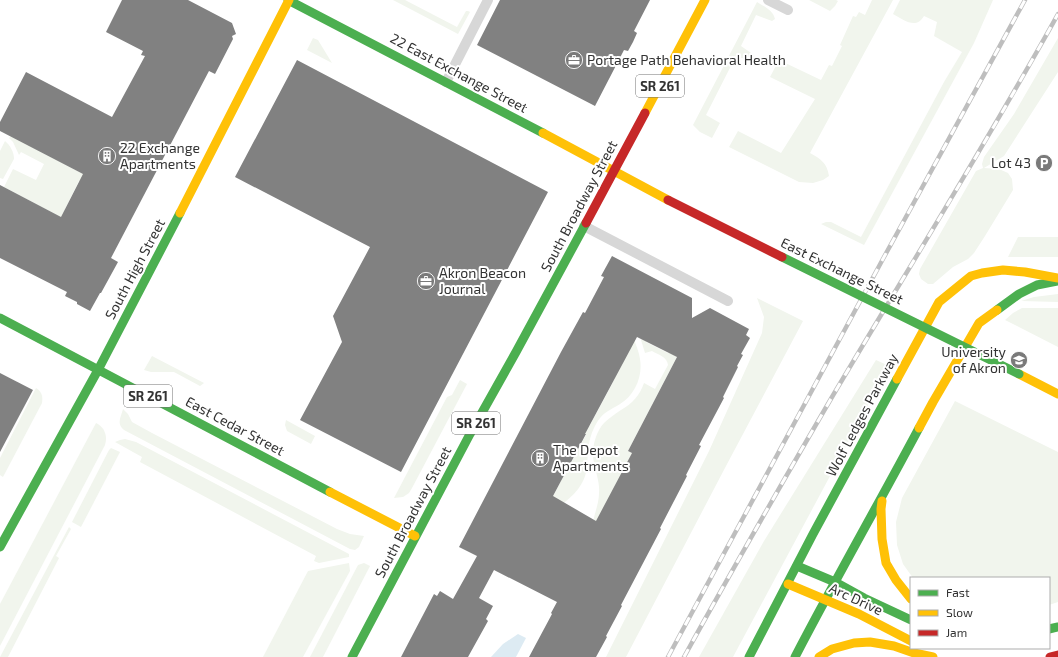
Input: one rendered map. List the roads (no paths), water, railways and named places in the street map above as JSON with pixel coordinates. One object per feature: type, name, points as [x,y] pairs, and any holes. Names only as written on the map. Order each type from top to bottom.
[{"type":"main road","name":"22 East Exchange Street","points":[[289,0],[614,171]]},
{"type":"main road","name":"South High Street","points":[[0,547],[98,370],[178,218],[289,0]]},
{"type":"main road","name":"South Broadway Street","points":[[352,657],[415,536],[614,171],[705,0]]},
{"type":"main road","name":"East Exchange Street","points":[[614,171],[668,200],[1058,394]]},
{"type":"main road","name":"Wolf Ledges Parkway","points":[[749,657],[938,302],[971,276],[995,270],[1023,271],[1058,278]]},
{"type":"main road","points":[[795,657],[825,599],[882,498],[933,402],[979,323],[1019,294],[1037,285],[1058,281]]},
{"type":"main road","name":"East Cedar Street","points":[[0,318],[415,536]]},
{"type":"main road","points":[[882,498],[882,539],[886,563],[896,580],[910,598]]},
{"type":"main road","name":"Arc Drive","points":[[797,566],[835,582],[864,598],[910,620]]},
{"type":"main road","name":"Arc Drive","points":[[788,584],[859,614],[910,640]]},
{"type":"main road","points":[[819,657],[832,649],[854,643],[870,642],[894,646],[914,653],[934,657]]},
{"type":"main road","points":[[925,649],[941,657]]},
{"type":"main road","points":[[1050,657],[1058,655]]},
{"type":"lane","points":[[446,82],[488,0]]},
{"type":"lane","points":[[768,0],[788,10]]},
{"type":"lane","points":[[584,226],[728,301]]},
{"type":"railway","points":[[668,657],[1025,0]]},
{"type":"railway","points":[[684,657],[832,397],[975,159],[1058,14]]},
{"type":"place","name":"Portage Path Behavioral Health","points":[[574,60]]},
{"type":"place","name":"22 Exchange Apartments","points":[[107,156]]},
{"type":"place","name":"Lot 43","points":[[1044,163]]},
{"type":"place","name":"Akron Beacon Journal","points":[[426,281]]},
{"type":"place","name":"University of Akron","points":[[1019,360]]},
{"type":"place","name":"The Depot Apartments","points":[[540,458]]}]
